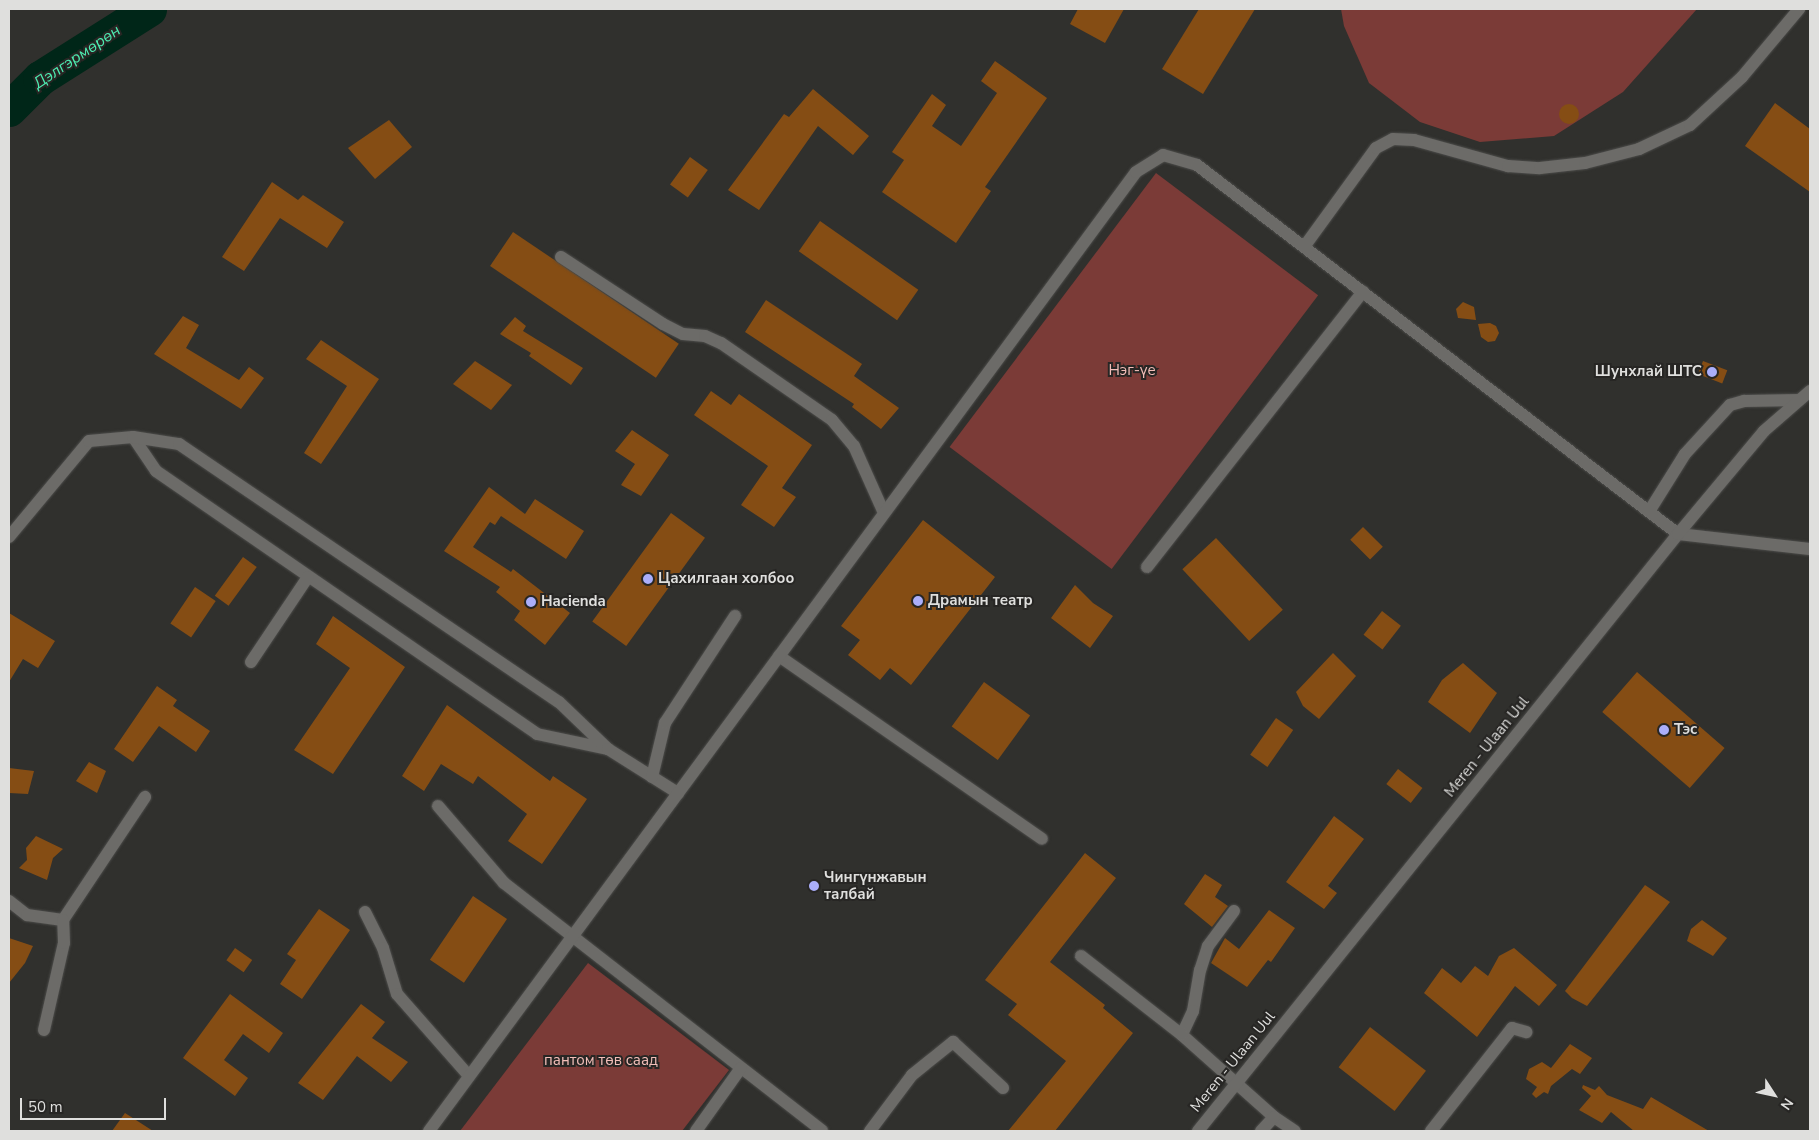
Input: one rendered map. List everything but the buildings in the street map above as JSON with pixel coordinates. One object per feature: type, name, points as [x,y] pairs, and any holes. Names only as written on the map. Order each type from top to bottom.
[{"type":"street","points":[[1304,247],[1376,148],[1393,139],[1414,140],[1516,167],[1585,163],[1639,150],[1690,124],[1742,77],[1799,9]]},
{"type":"street","points":[[430,1131],[1136,172],[1163,155],[1197,165],[1650,510],[1678,534],[1810,549]]},
{"type":"street","points":[[562,257],[663,324],[683,334],[705,336],[721,343],[832,420],[854,446],[884,513]]},
{"type":"street","points":[[1147,567],[1364,292]]},
{"type":"street","name":"Meren - Ulaan Uul","points":[[1198,1131],[1678,534],[1764,431],[1810,391]]},
{"type":"street","points":[[1650,510],[1684,454],[1730,405],[1744,401],[1800,400]]},
{"type":"street","points":[[133,437],[156,471],[537,734],[608,749]]},
{"type":"street","points":[[9,537],[89,441],[133,437],[179,444],[559,702],[608,749],[678,793]]},
{"type":"street","points":[[251,662],[308,577]]},
{"type":"street","points":[[652,776],[665,723],[735,616]]},
{"type":"street","points":[[779,656],[1042,839]]},
{"type":"street","points":[[44,1030],[64,943],[63,920],[144,797]]},
{"type":"street","points":[[438,806],[504,883],[741,1068],[814,1129]]},
{"type":"street","points":[[9,901],[27,915],[63,920]]},
{"type":"street","points":[[1182,1035],[1193,1011],[1200,970],[1208,946],[1234,911]]},
{"type":"street","points":[[365,912],[383,948],[397,994],[469,1076]]},
{"type":"street","points":[[1082,956],[1182,1035],[1274,1117],[1296,1131]]},
{"type":"street","points":[[1431,1131],[1512,1028],[1526,1032]]},
{"type":"street","points":[[870,1131],[912,1075],[953,1042],[1003,1088]]},
{"type":"street","points":[[696,1131],[741,1068]]},
{"type":"street","points":[[1261,1131],[1274,1117]]},
{"type":"green space","points":[[1341,9],[1697,9],[1623,92],[1554,136],[1480,142],[1420,122],[1369,83],[1344,26]]},
{"type":"green space","name":"Нэг-үе","points":[[1156,173],[1318,295],[1112,569],[950,447]]},
{"type":"green space","name":"пантом төв саад","points":[[588,963],[729,1070],[682,1131],[460,1131]]},
{"type":"waterway","name":"Дэлгэрмөрөн","points":[[9,109],[40,78],[149,9]]},
{"type":"place","name":"Шунхлай ШТС","points":[[1712,372]]},
{"type":"place","name":"Цахилгаан холбоо","points":[[648,579]]},
{"type":"place","name":"Драмын театр","points":[[918,601]]},
{"type":"place","name":"Hacienda","points":[[531,602]]},
{"type":"place","name":"Тэс","points":[[1664,730]]},
{"type":"place","name":"Чингүнжавын талбай","points":[[814,886]]}]
